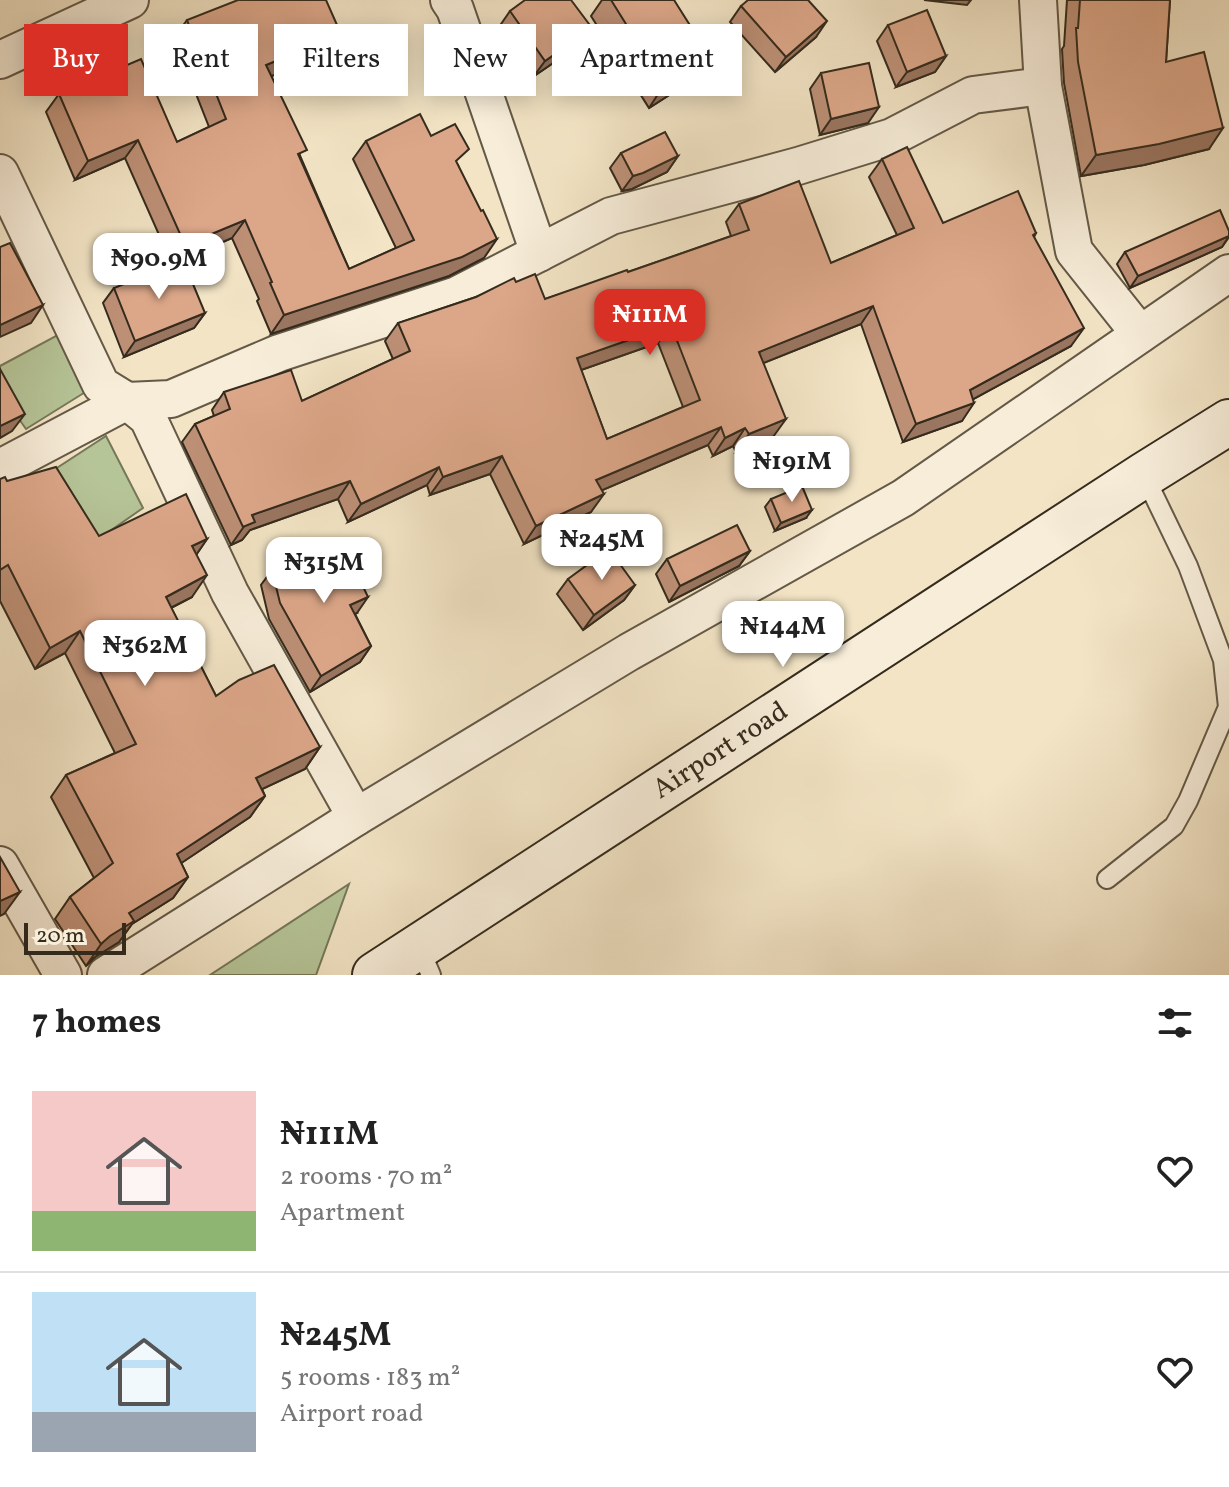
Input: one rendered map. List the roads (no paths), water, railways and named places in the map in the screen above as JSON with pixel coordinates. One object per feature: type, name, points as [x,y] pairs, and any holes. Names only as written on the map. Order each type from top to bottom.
[{"type":"main road","name":"Airport road","points":[[375,975],[425,961],[1144,475],[1229,422]]},
{"type":"street","points":[[0,60],[91,8],[130,0]]},
{"type":"street","points":[[449,0],[455,9],[539,253]]},
{"type":"street","points":[[1038,0],[1043,86],[1074,251],[1140,334]]},
{"type":"street","points":[[0,468],[127,401],[171,399],[279,353],[457,295],[611,216],[798,166],[892,137],[973,95],[1043,86]]},
{"type":"street","points":[[0,173],[101,385],[148,418],[230,593],[356,817]]},
{"type":"street","points":[[106,975],[356,817],[629,652],[903,498],[1229,273]]},
{"type":"street","points":[[0,865],[63,975]]},
{"type":"lane","points":[[1107,879],[1174,826],[1188,801],[1228,707],[1223,660],[1188,566],[1144,475]]}]
